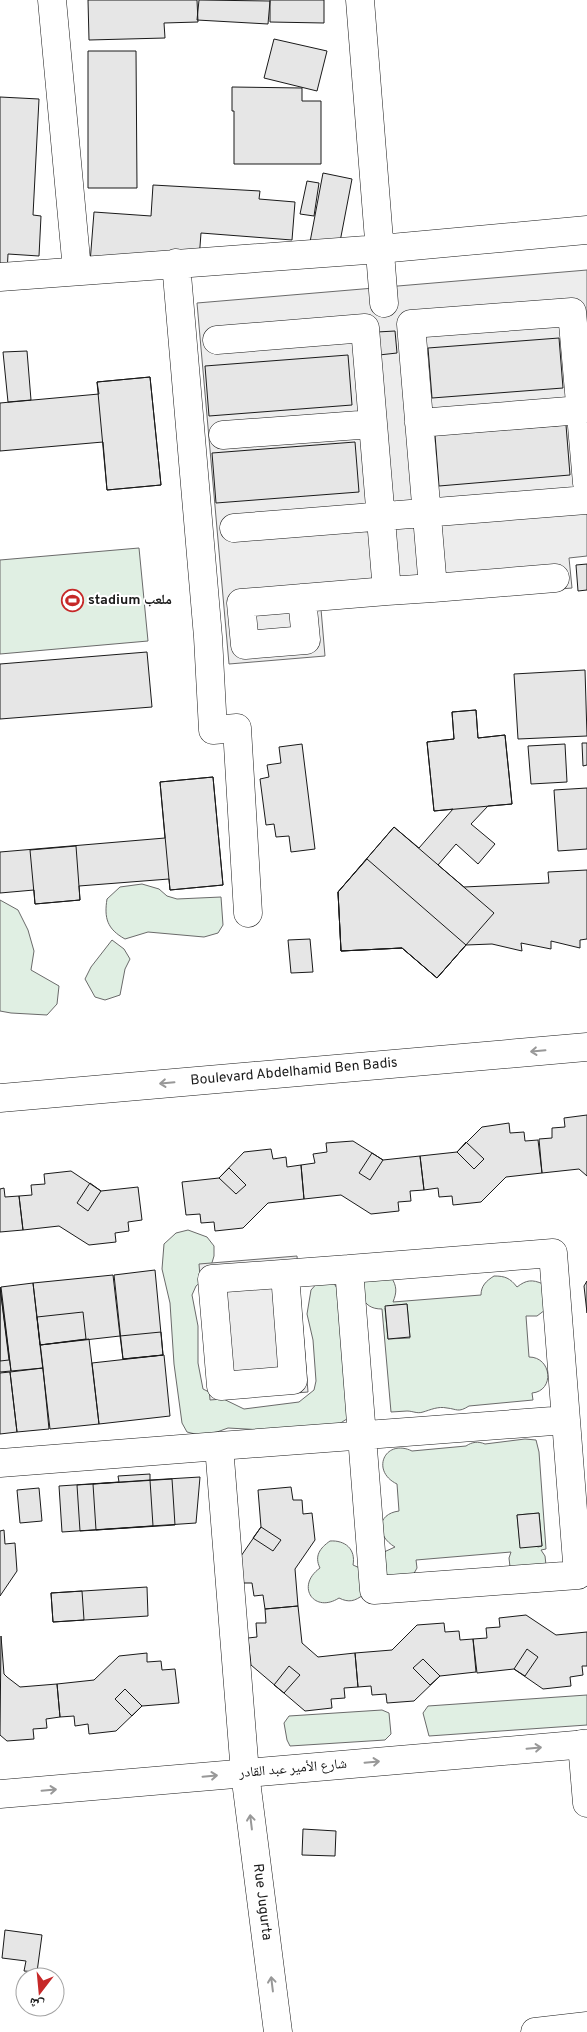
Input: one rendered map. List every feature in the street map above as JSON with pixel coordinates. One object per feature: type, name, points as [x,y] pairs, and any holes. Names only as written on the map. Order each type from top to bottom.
[{"type":"street","points":[[52,0],[77,270]]},
{"type":"street","points":[[360,0],[384,303],[365,328],[386,591]]},
{"type":"street","points":[[0,277],[380,249],[587,230]]},
{"type":"street","points":[[176,263],[208,637],[213,730],[237,728],[248,914]]},
{"type":"street","points":[[384,303],[411,324],[572,312],[587,483]]},
{"type":"street","points":[[411,324],[433,588]]},
{"type":"street","points":[[217,340],[365,328]]},
{"type":"street","points":[[420,423],[581,410]]},
{"type":"street","points":[[223,436],[373,424]]},
{"type":"street","points":[[234,528],[587,500]]},
{"type":"street","points":[[302,598],[555,578]]},
{"type":"street","name":"Boulevard Abdelhamid Ben Badis","points":[[0,1098],[587,1047]]},
{"type":"street","points":[[285,1274],[293,1380],[221,1386],[212,1279],[285,1274],[349,1268],[553,1253],[578,1575],[374,1590],[349,1268]]},
{"type":"street","points":[[0,1463],[566,1420]]},
{"type":"street","name":"Rue Jugurta","points":[[219,1446],[245,1773],[278,2032]]},
{"type":"street","points":[[585,1744],[587,1803]]},
{"type":"street","name":"شارع الأمير عبد القادر","points":[[0,1794],[585,1744]]},
{"type":"street","points":[[535,2032],[587,2026]]},
{"type":"green space","name":"stadium ملعب","points":[[139,548],[148,641],[0,654],[0,560]]},
{"type":"green space","points":[[142,884],[159,889],[167,896],[177,899],[221,897],[223,925],[218,933],[204,937],[148,932],[125,939],[114,931],[108,922],[106,912],[107,899],[120,887]]},
{"type":"green space","points":[[0,900],[18,910],[28,930],[34,951],[31,970],[59,986],[57,1004],[47,1015],[0,1011]]},
{"type":"green space","points":[[112,940],[124,949],[130,959],[125,969],[120,995],[105,1000],[95,997],[85,979],[91,967]]},
{"type":"green space","points":[[188,1230],[207,1237],[214,1246],[214,1256],[208,1276],[196,1286],[192,1295],[198,1326],[198,1363],[203,1389],[244,1409],[299,1402],[314,1390],[316,1381],[313,1340],[307,1314],[311,1290],[319,1281],[333,1282],[344,1299],[353,1415],[339,1424],[264,1430],[228,1428],[199,1435],[187,1432],[182,1423],[174,1364],[170,1303],[162,1269],[164,1244],[176,1233]]},
{"type":"green space","points":[[494,1276],[504,1277],[517,1287],[529,1281],[543,1284],[545,1310],[537,1316],[526,1316],[529,1357],[537,1358],[546,1368],[548,1374],[544,1387],[532,1393],[533,1400],[469,1406],[460,1410],[434,1408],[421,1413],[407,1411],[391,1412],[382,1309],[369,1306],[361,1296],[364,1279],[391,1277],[396,1289],[393,1302],[481,1295],[483,1286]],"holes":[[[407,1304],[410,1338],[388,1339],[385,1308],[387,1306]]]},
{"type":"green space","points":[[525,1439],[536,1440],[539,1452],[546,1549],[541,1550],[545,1556],[546,1565],[510,1567],[509,1558],[511,1552],[416,1560],[417,1568],[412,1577],[386,1579],[384,1552],[395,1547],[384,1537],[381,1526],[386,1516],[399,1511],[397,1484],[384,1472],[384,1458],[388,1452],[402,1448],[412,1451],[466,1446],[475,1442],[485,1444]],"holes":[[[539,1513],[542,1546],[538,1547],[531,1543],[520,1544],[517,1515]]]},
{"type":"green space","points":[[330,1541],[345,1544],[353,1554],[353,1565],[362,1569],[363,1595],[357,1599],[349,1601],[339,1598],[322,1603],[315,1600],[308,1590],[313,1575],[320,1568],[318,1564],[319,1553],[323,1546]]},
{"type":"green space","points":[[587,1695],[587,1725],[429,1736],[423,1713],[428,1706]]},
{"type":"green space","points":[[382,1710],[389,1713],[391,1734],[385,1740],[290,1746],[287,1740],[284,1723],[289,1716]]},
{"type":"shaded area","points":[[587,270],[587,556],[569,558],[572,588],[321,609],[325,656],[229,664],[197,303]]},
{"type":"shaded area","points":[[297,1256],[308,1392],[210,1400],[199,1264]]},
{"type":"building","points":[[88,0],[197,0],[198,22],[164,23],[165,38],[89,40]]},
{"type":"building","points":[[199,0],[270,1],[268,24],[197,20]]},
{"type":"building","points":[[270,0],[324,0],[324,23],[270,22]]},
{"type":"building","points":[[274,39],[327,51],[317,91],[264,78]]},
{"type":"building","points":[[88,51],[136,51],[137,188],[88,188]]},
{"type":"building","points":[[232,87],[302,88],[302,101],[321,101],[321,164],[234,164]]},
{"type":"building","points":[[0,97],[39,99],[33,215],[41,216],[39,256],[8,254],[7,274],[0,274]]},
{"type":"building","points":[[323,173],[352,179],[339,247],[310,242]]},
{"type":"building","points":[[307,181],[319,183],[314,216],[300,214]]},
{"type":"building","points":[[153,185],[260,191],[259,199],[295,202],[292,240],[201,233],[199,260],[90,263],[94,212],[151,216]]},
{"type":"building","points":[[395,331],[397,353],[379,355],[377,332]]},
{"type":"building","points":[[559,338],[563,388],[432,398],[428,348]]},
{"type":"building","points":[[27,351],[31,400],[8,402],[3,352]]},
{"type":"building","points":[[348,355],[352,405],[209,416],[205,366]]},
{"type":"building","points":[[150,377],[161,485],[107,490],[97,382]]},
{"type":"building","points":[[150,377],[161,485],[107,490],[103,442],[0,451],[0,403],[99,394],[97,382]]},
{"type":"building","points":[[566,425],[570,475],[439,486],[435,435]]},
{"type":"building","points":[[355,442],[359,492],[216,503],[212,453]]},
{"type":"building","points":[[587,564],[587,590],[578,591],[576,565]]},
{"type":"building","points":[[147,652],[152,707],[0,719],[0,664]]},
{"type":"building","points":[[585,670],[587,736],[518,739],[514,674]]},
{"type":"building","points":[[476,710],[478,738],[505,735],[512,804],[434,811],[427,742],[454,739],[452,712]]},
{"type":"building","points":[[476,710],[478,738],[505,735],[512,804],[488,806],[471,824],[495,844],[478,864],[456,844],[438,865],[464,887],[549,883],[548,872],[587,870],[587,939],[580,940],[580,948],[551,941],[551,949],[521,943],[522,951],[492,944],[466,945],[437,978],[402,948],[341,951],[338,892],[394,827],[419,848],[453,809],[434,811],[427,742],[454,739],[452,712]]},
{"type":"building","points":[[582,743],[587,743],[587,765],[583,766]]},
{"type":"building","points":[[302,744],[315,849],[291,852],[289,836],[276,837],[274,824],[266,825],[260,779],[269,777],[267,765],[281,763],[279,747]]},
{"type":"building","points":[[565,744],[567,782],[531,784],[528,746]]},
{"type":"building","points":[[213,777],[223,885],[170,890],[160,782]]},
{"type":"building","points":[[213,777],[223,885],[170,890],[169,879],[79,886],[80,900],[35,904],[34,890],[0,893],[0,852],[165,838],[160,782]]},
{"type":"building","points":[[587,788],[587,849],[558,851],[554,790]]},
{"type":"building","points":[[394,827],[494,913],[437,978],[402,948],[341,951],[338,892]]},
{"type":"building","points":[[76,846],[80,900],[35,904],[30,850]]},
{"type":"building","points":[[367,859],[466,945],[437,978],[402,948],[341,951],[338,892]]},
{"type":"building","points":[[310,939],[313,972],[291,973],[288,940]]},
{"type":"building","points":[[587,1115],[587,1176],[579,1169],[542,1173],[539,1139],[552,1138],[552,1128],[565,1127],[564,1118]]},
{"type":"building","points":[[509,1123],[510,1133],[524,1132],[525,1141],[538,1140],[542,1173],[506,1177],[481,1202],[453,1205],[452,1196],[439,1197],[438,1188],[424,1190],[420,1156],[457,1152],[482,1127]]},
{"type":"building","points":[[353,1141],[383,1160],[420,1156],[424,1190],[410,1191],[411,1201],[398,1202],[399,1211],[371,1214],[341,1195],[304,1199],[301,1165],[315,1163],[313,1154],[327,1152],[326,1143]]},
{"type":"building","points":[[466,1142],[484,1159],[474,1169],[457,1152]]},
{"type":"building","points":[[271,1149],[273,1159],[286,1157],[287,1167],[301,1165],[304,1199],[268,1203],[243,1228],[215,1231],[214,1222],[201,1223],[200,1214],[186,1215],[182,1182],[219,1178],[244,1152]]},
{"type":"building","points":[[372,1153],[383,1160],[370,1180],[359,1173]]},
{"type":"building","points":[[229,1168],[246,1185],[236,1194],[219,1178]]},
{"type":"building","points":[[71,1171],[101,1191],[138,1187],[142,1220],[128,1222],[129,1231],[115,1233],[116,1242],[89,1245],[59,1226],[23,1230],[19,1196],[32,1195],[31,1185],[45,1184],[44,1174]]},
{"type":"building","points":[[90,1183],[101,1191],[88,1211],[77,1203]]},
{"type":"building","points":[[4,1188],[5,1197],[19,1196],[23,1230],[0,1232],[0,1189]]},
{"type":"building","points":[[155,1270],[163,1355],[123,1359],[114,1275]]},
{"type":"building","points":[[113,1275],[120,1336],[40,1345],[33,1283]]},
{"type":"building","points":[[587,1281],[587,1313],[584,1286]]},
{"type":"building","points":[[33,1283],[43,1368],[11,1371],[1,1287]]},
{"type":"building","points":[[0,1287],[9,1360],[0,1361]]},
{"type":"building","points":[[0,1287],[11,1371],[0,1372]]},
{"type":"building","points":[[407,1304],[410,1337],[388,1339],[385,1306]]},
{"type":"building","points":[[83,1312],[86,1339],[40,1345],[37,1317]]},
{"type":"building","points":[[161,1332],[163,1355],[123,1359],[120,1336]]},
{"type":"building","points":[[89,1339],[99,1424],[50,1429],[40,1345]]},
{"type":"building","points":[[164,1355],[170,1416],[99,1424],[92,1363]]},
{"type":"building","points":[[43,1368],[49,1429],[17,1432],[10,1372]]},
{"type":"building","points":[[10,1372],[17,1432],[0,1434],[0,1373]]},
{"type":"building","points":[[150,1474],[150,1480],[200,1477],[196,1523],[62,1532],[59,1486],[119,1482],[118,1476]]},
{"type":"building","points":[[172,1479],[175,1525],[80,1531],[77,1485]]},
{"type":"building","points":[[150,1480],[153,1526],[96,1530],[93,1484]]},
{"type":"building","points":[[291,1487],[293,1500],[302,1500],[303,1514],[312,1513],[315,1540],[295,1569],[298,1606],[265,1609],[263,1595],[254,1596],[252,1583],[243,1583],[241,1556],[261,1527],[258,1490]]},
{"type":"building","points":[[39,1488],[42,1521],[20,1523],[17,1490]]},
{"type":"building","points":[[539,1513],[542,1546],[520,1548],[517,1515]]},
{"type":"building","points":[[261,1527],[281,1540],[273,1551],[253,1538]]},
{"type":"building","points":[[4,1530],[5,1544],[15,1543],[17,1571],[0,1596],[0,1531]]},
{"type":"building","points":[[147,1587],[148,1616],[53,1622],[51,1593]]},
{"type":"building","points":[[82,1591],[84,1620],[53,1622],[51,1593]]},
{"type":"building","points":[[298,1606],[302,1643],[318,1657],[355,1653],[358,1687],[344,1688],[345,1698],[331,1699],[332,1708],[305,1711],[251,1665],[248,1638],[257,1637],[256,1623],[266,1623],[265,1609]]},
{"type":"building","points":[[526,1615],[556,1635],[587,1632],[587,1666],[582,1666],[583,1675],[570,1677],[571,1686],[543,1689],[514,1669],[477,1673],[473,1639],[487,1638],[486,1628],[500,1627],[499,1618]]},
{"type":"building","points":[[444,1623],[445,1632],[459,1631],[460,1640],[473,1639],[476,1672],[440,1676],[414,1701],[387,1703],[386,1694],[372,1695],[371,1686],[358,1687],[355,1653],[392,1650],[417,1625]]},
{"type":"building","points":[[1,1636],[4,1674],[7,1677],[20,1687],[57,1684],[60,1717],[46,1719],[47,1728],[33,1729],[34,1739],[7,1741],[0,1735]]},
{"type":"building","points":[[527,1649],[538,1657],[525,1676],[514,1669]]},
{"type":"building","points":[[147,1653],[147,1662],[161,1661],[162,1670],[175,1669],[179,1703],[142,1706],[116,1731],[89,1734],[88,1724],[75,1726],[74,1716],[60,1717],[57,1684],[94,1680],[119,1656]]},
{"type":"building","points":[[423,1659],[440,1676],[430,1685],[413,1668]]},
{"type":"building","points":[[289,1666],[300,1675],[284,1693],[274,1685]]},
{"type":"building","points":[[125,1689],[142,1706],[132,1716],[115,1699]]},
{"type":"building","points":[[303,1829],[336,1831],[335,1856],[302,1855]]},
{"type":"building","points":[[5,1930],[42,1935],[38,1967],[25,1967],[26,1961],[2,1958]]},
{"type":"place","name":"stadium ملعب","points":[[72,600]]}]
